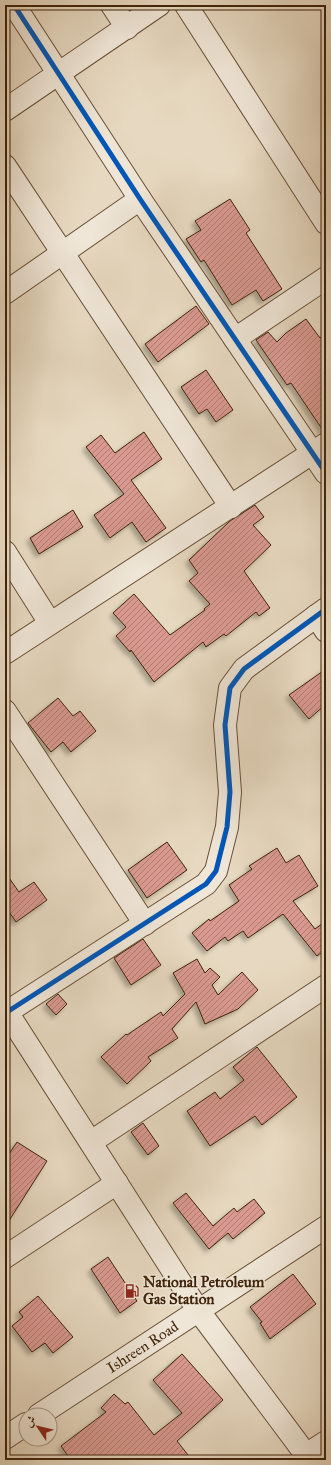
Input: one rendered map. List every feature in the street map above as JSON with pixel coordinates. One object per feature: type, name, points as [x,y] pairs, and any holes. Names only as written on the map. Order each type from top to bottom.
[{"type":"street","points":[[14,5],[57,74],[235,339],[319,449],[326,473]]},
{"type":"street","points":[[112,5],[127,28]]},
{"type":"street","points":[[5,110],[159,5]]},
{"type":"street","points":[[186,5],[326,223]]},
{"type":"street","points":[[5,166],[231,507]]},
{"type":"street","points":[[5,293],[140,199]]},
{"type":"street","points":[[235,339],[326,278]]},
{"type":"street","points":[[5,653],[319,449]]},
{"type":"street","points":[[5,552],[50,623]]},
{"type":"street","points":[[323,619],[244,669],[230,688],[225,725],[230,792],[227,827],[216,871],[206,884],[145,924],[6,1010],[198,1310],[308,1457],[326,1442]]},
{"type":"street","points":[[5,711],[145,924]]},
{"type":"street","points":[[91,1142],[326,986]]},
{"type":"street","points":[[5,1257],[117,1183]]},
{"type":"street","name":"Ishreen Road","points":[[51,1407],[326,1226]]},
{"type":"street","points":[[5,1438],[18,1429]]},
{"type":"building","points":[[230,199],[250,230],[246,233],[282,289],[263,301],[256,290],[232,305],[204,260],[201,262],[186,239],[201,230],[195,221]]},
{"type":"building","points":[[196,306],[209,324],[158,362],[145,344]]},
{"type":"building","points":[[306,319],[320,338],[326,333],[326,432],[324,432],[291,383],[287,385],[256,340],[268,332],[277,342],[286,333]]},
{"type":"building","points":[[206,370],[233,410],[216,422],[207,409],[199,414],[181,387]]},
{"type":"building","points":[[144,432],[162,459],[131,480],[166,528],[146,542],[132,522],[110,538],[94,515],[124,494],[86,447],[101,435],[115,453]]},
{"type":"building","points":[[255,505],[264,517],[253,525],[271,545],[244,571],[270,608],[259,616],[256,612],[226,636],[224,634],[206,647],[203,642],[154,682],[131,650],[130,652],[116,636],[126,627],[113,613],[134,594],[170,635],[205,610],[204,609],[210,604],[189,581],[198,573],[189,560],[230,521]]},
{"type":"building","points":[[73,510],[83,527],[39,554],[30,538]]},
{"type":"building","points":[[326,669],[326,704],[309,719],[289,695]]},
{"type":"building","points":[[58,698],[73,716],[80,711],[96,731],[71,752],[63,742],[51,752],[28,723]]},
{"type":"building","points":[[167,842],[187,870],[147,898],[128,870]]},
{"type":"building","points":[[277,848],[286,863],[299,855],[318,886],[293,901],[315,929],[326,921],[326,949],[317,956],[283,914],[248,938],[243,931],[228,941],[225,937],[207,951],[192,933],[209,919],[210,921],[239,901],[229,885],[252,869],[249,866]]},
{"type":"building","points":[[5,872],[19,892],[34,882],[47,900],[16,922],[5,906]]},
{"type":"building","points":[[143,939],[161,965],[131,985],[114,958]]},
{"type":"building","points":[[197,959],[205,973],[210,968],[220,977],[212,985],[218,995],[242,972],[258,990],[238,1009],[205,1024],[196,1002],[172,1029],[178,1038],[148,1057],[151,1061],[127,1084],[101,1057],[126,1034],[127,1035],[161,1012],[163,1016],[185,994],[173,973]]},
{"type":"building","points":[[58,994],[67,1004],[56,1015],[46,1004]]},
{"type":"building","points":[[257,1047],[297,1097],[262,1125],[255,1116],[210,1146],[187,1111],[215,1092],[220,1099],[244,1080],[233,1067]]},
{"type":"building","points":[[143,1123],[159,1146],[148,1155],[131,1132]]},
{"type":"building","points":[[17,1142],[47,1161],[5,1227],[5,1160]]},
{"type":"building","points":[[186,1193],[213,1226],[234,1208],[237,1212],[254,1199],[265,1213],[233,1239],[228,1233],[209,1249],[173,1203]]},
{"type":"building","points":[[108,1257],[137,1301],[120,1313],[91,1269]]},
{"type":"building","points":[[293,1274],[316,1304],[270,1339],[260,1323],[262,1322],[250,1307]]},
{"type":"building","points":[[38,1296],[73,1337],[53,1353],[45,1343],[32,1352],[12,1326],[23,1317],[19,1312]]},
{"type":"building","points":[[182,1354],[223,1400],[177,1441],[192,1460],[71,1460],[61,1446],[106,1412],[101,1408],[114,1394],[125,1404],[128,1402],[154,1435],[182,1413],[153,1380]]},
{"type":"cycle path","points":[[14,5],[140,199],[326,473]]},
{"type":"cycle path","points":[[7,1012],[206,884],[216,871],[227,827],[230,792],[225,725],[230,688],[244,669],[326,609]]},
{"type":"place","name":"National Petroleum Gas Station","points":[[132,1291]]}]
